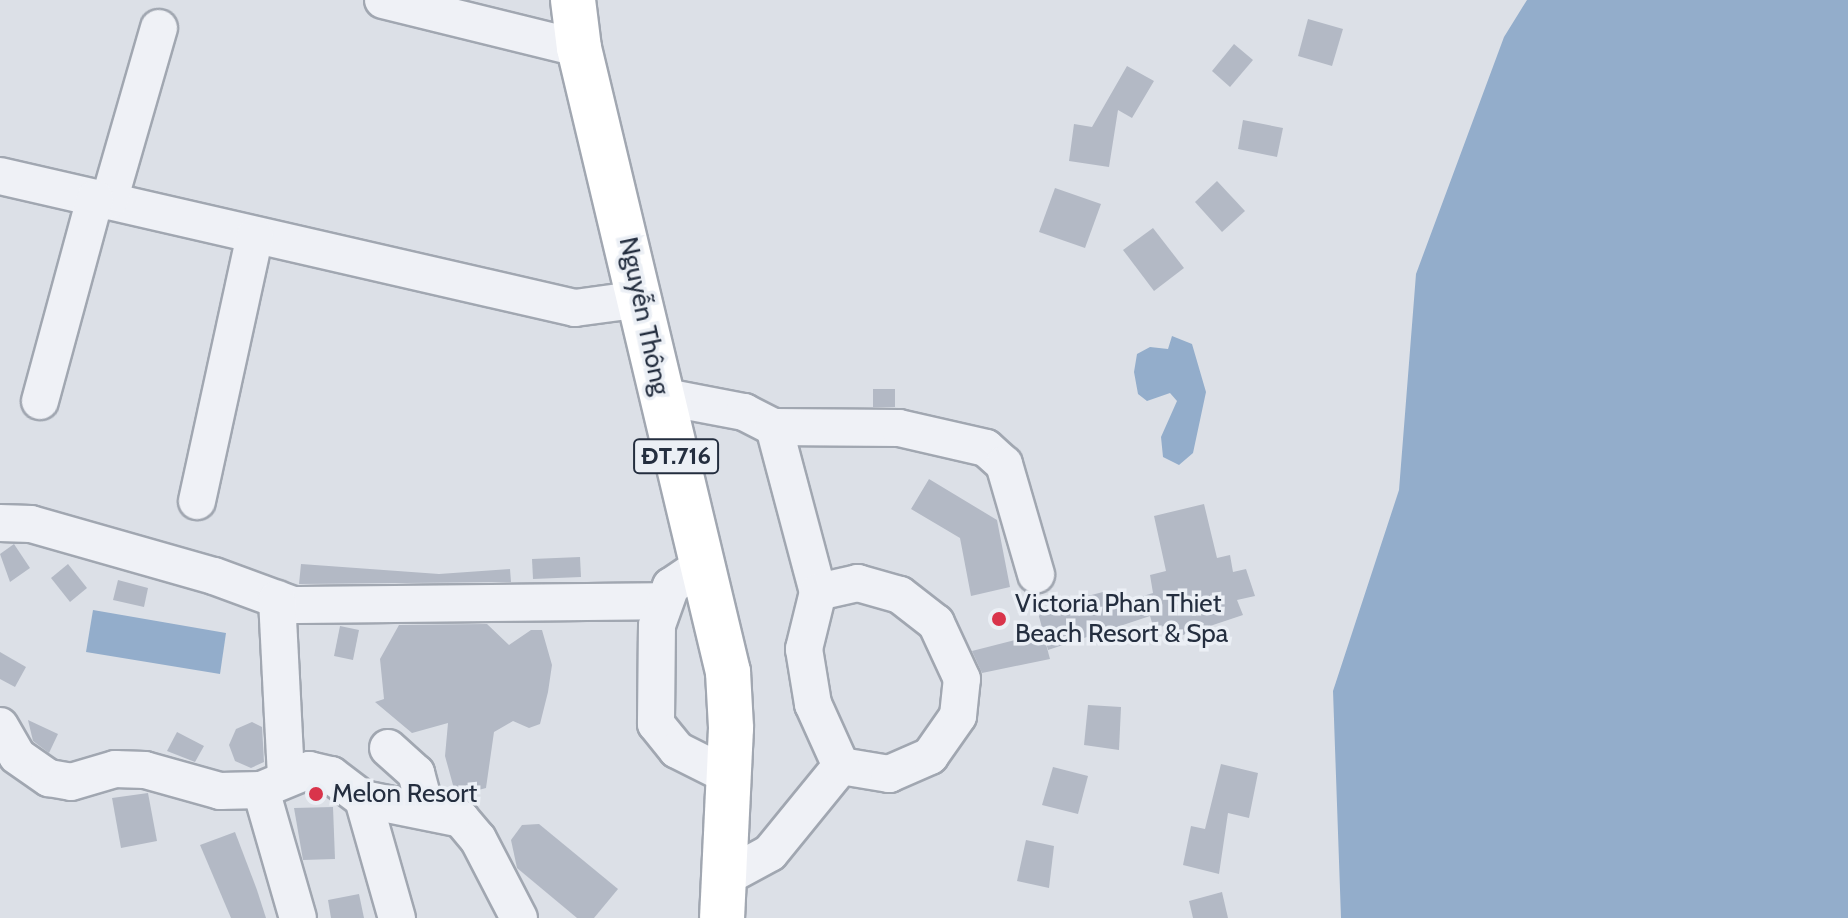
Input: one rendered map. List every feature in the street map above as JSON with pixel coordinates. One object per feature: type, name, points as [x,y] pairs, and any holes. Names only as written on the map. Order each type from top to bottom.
[{"type":"main road","name":"Nguyễn Thông","points":[[573,0],[579,48],[642,299],[660,396],[704,564],[728,672],[729,776],[723,898]]},
{"type":"street","points":[[383,0],[579,48]]},
{"type":"street","points":[[40,401],[159,28]]},
{"type":"street","points":[[0,176],[575,308],[642,299]]},
{"type":"street","points":[[197,501],[255,235]]},
{"type":"street","points":[[660,396],[744,412],[774,427],[899,428],[986,448],[1004,464],[1036,574]]},
{"type":"street","points":[[774,427],[818,592],[804,649],[813,704],[841,766]]},
{"type":"street","points":[[0,523],[31,524],[293,605],[665,601]]},
{"type":"street","points":[[704,564],[671,586],[665,601],[653,679],[656,724],[677,750],[729,776]]},
{"type":"street","points":[[818,592],[858,583],[900,595],[936,623],[962,679],[958,716],[930,756],[889,774],[841,766]]},
{"type":"street","points":[[277,599],[274,784],[298,918]]},
{"type":"street","points":[[0,726],[17,756],[49,778],[71,782],[115,769],[145,770],[220,791],[274,784],[309,770],[331,775],[363,799],[461,819],[478,839],[519,918]]},
{"type":"street","points":[[388,748],[416,773],[426,811]]},
{"type":"street","points":[[723,898],[770,853],[841,766]]},
{"type":"street","points":[[363,799],[397,918]]},
{"type":"water","points":[[1527,0],[1848,0],[1848,918],[1341,918],[1333,691],[1399,490],[1416,274],[1504,37]]},
{"type":"water","points":[[1172,336],[1192,344],[1206,392],[1193,453],[1179,465],[1163,457],[1161,437],[1177,401],[1170,393],[1147,401],[1138,394],[1134,372],[1137,354],[1150,347],[1168,349]]},
{"type":"water","points":[[93,610],[226,633],[220,674],[86,652]]},
{"type":"building","points":[[1308,19],[1343,29],[1332,66],[1298,56]]},
{"type":"building","points":[[1234,44],[1253,60],[1230,87],[1212,71]]},
{"type":"building","points":[[1127,66],[1154,81],[1132,118],[1118,110],[1109,167],[1069,161],[1074,124],[1092,127]]},
{"type":"building","points":[[1243,120],[1283,128],[1277,157],[1238,149]]},
{"type":"building","points":[[1217,181],[1245,211],[1222,232],[1195,202]]},
{"type":"building","points":[[1055,188],[1101,204],[1085,248],[1039,232]]},
{"type":"building","points":[[1153,228],[1184,268],[1154,291],[1123,250]]},
{"type":"building","points":[[873,389],[895,389],[895,407],[873,407]]},
{"type":"building","points":[[929,479],[997,520],[1010,587],[971,596],[960,538],[911,509]]},
{"type":"building","points":[[1204,504],[1217,558],[1230,555],[1233,572],[1246,569],[1255,596],[1237,600],[1243,615],[1177,637],[1170,624],[1154,629],[1150,616],[1048,650],[1037,609],[1103,592],[1107,607],[1153,593],[1150,575],[1166,571],[1154,516]]},
{"type":"building","points":[[14,544],[30,568],[10,582],[0,554]]},
{"type":"building","points":[[580,557],[581,577],[533,579],[532,559]]},
{"type":"building","points":[[68,564],[87,588],[70,602],[51,578]]},
{"type":"building","points":[[301,564],[439,574],[510,569],[511,582],[299,584]]},
{"type":"building","points":[[118,580],[148,588],[144,607],[113,600]]},
{"type":"building","points":[[487,624],[509,645],[531,630],[542,630],[552,665],[548,692],[540,724],[529,728],[513,721],[494,732],[486,788],[456,796],[445,756],[448,723],[412,733],[375,702],[384,699],[380,659],[399,625]]},
{"type":"building","points":[[340,626],[359,630],[353,660],[334,656]]},
{"type":"building","points":[[1043,633],[1050,659],[982,673],[972,651]]},
{"type":"building","points":[[0,652],[26,667],[15,687],[0,679]]},
{"type":"building","points":[[1088,705],[1121,707],[1119,750],[1084,745]]},
{"type":"building","points":[[28,720],[58,734],[49,753],[33,741]]},
{"type":"building","points":[[252,722],[262,727],[264,762],[251,768],[235,761],[229,745],[236,729]]},
{"type":"building","points":[[177,732],[204,746],[195,762],[167,751]]},
{"type":"building","points":[[1221,764],[1258,773],[1249,818],[1228,813],[1219,874],[1183,865],[1191,826],[1205,829]]},
{"type":"building","points":[[1053,767],[1088,776],[1078,814],[1042,805]]},
{"type":"building","points":[[148,793],[157,841],[121,848],[112,798]]},
{"type":"building","points":[[333,807],[335,859],[303,860],[294,808]]},
{"type":"building","points":[[539,824],[618,889],[594,918],[577,918],[517,868],[511,840],[522,825]]},
{"type":"building","points":[[235,832],[266,918],[231,918],[200,845]]},
{"type":"building","points":[[1026,840],[1054,846],[1049,888],[1017,881]]},
{"type":"building","points":[[1222,892],[1228,918],[1193,918],[1189,901]]},
{"type":"building","points":[[359,894],[364,918],[331,918],[328,900]]},
{"type":"place","name":"Victoria Phan Thiet Beach Resort & Spa","points":[[999,619]]},
{"type":"place","name":"Melon Resort","points":[[316,794]]}]
